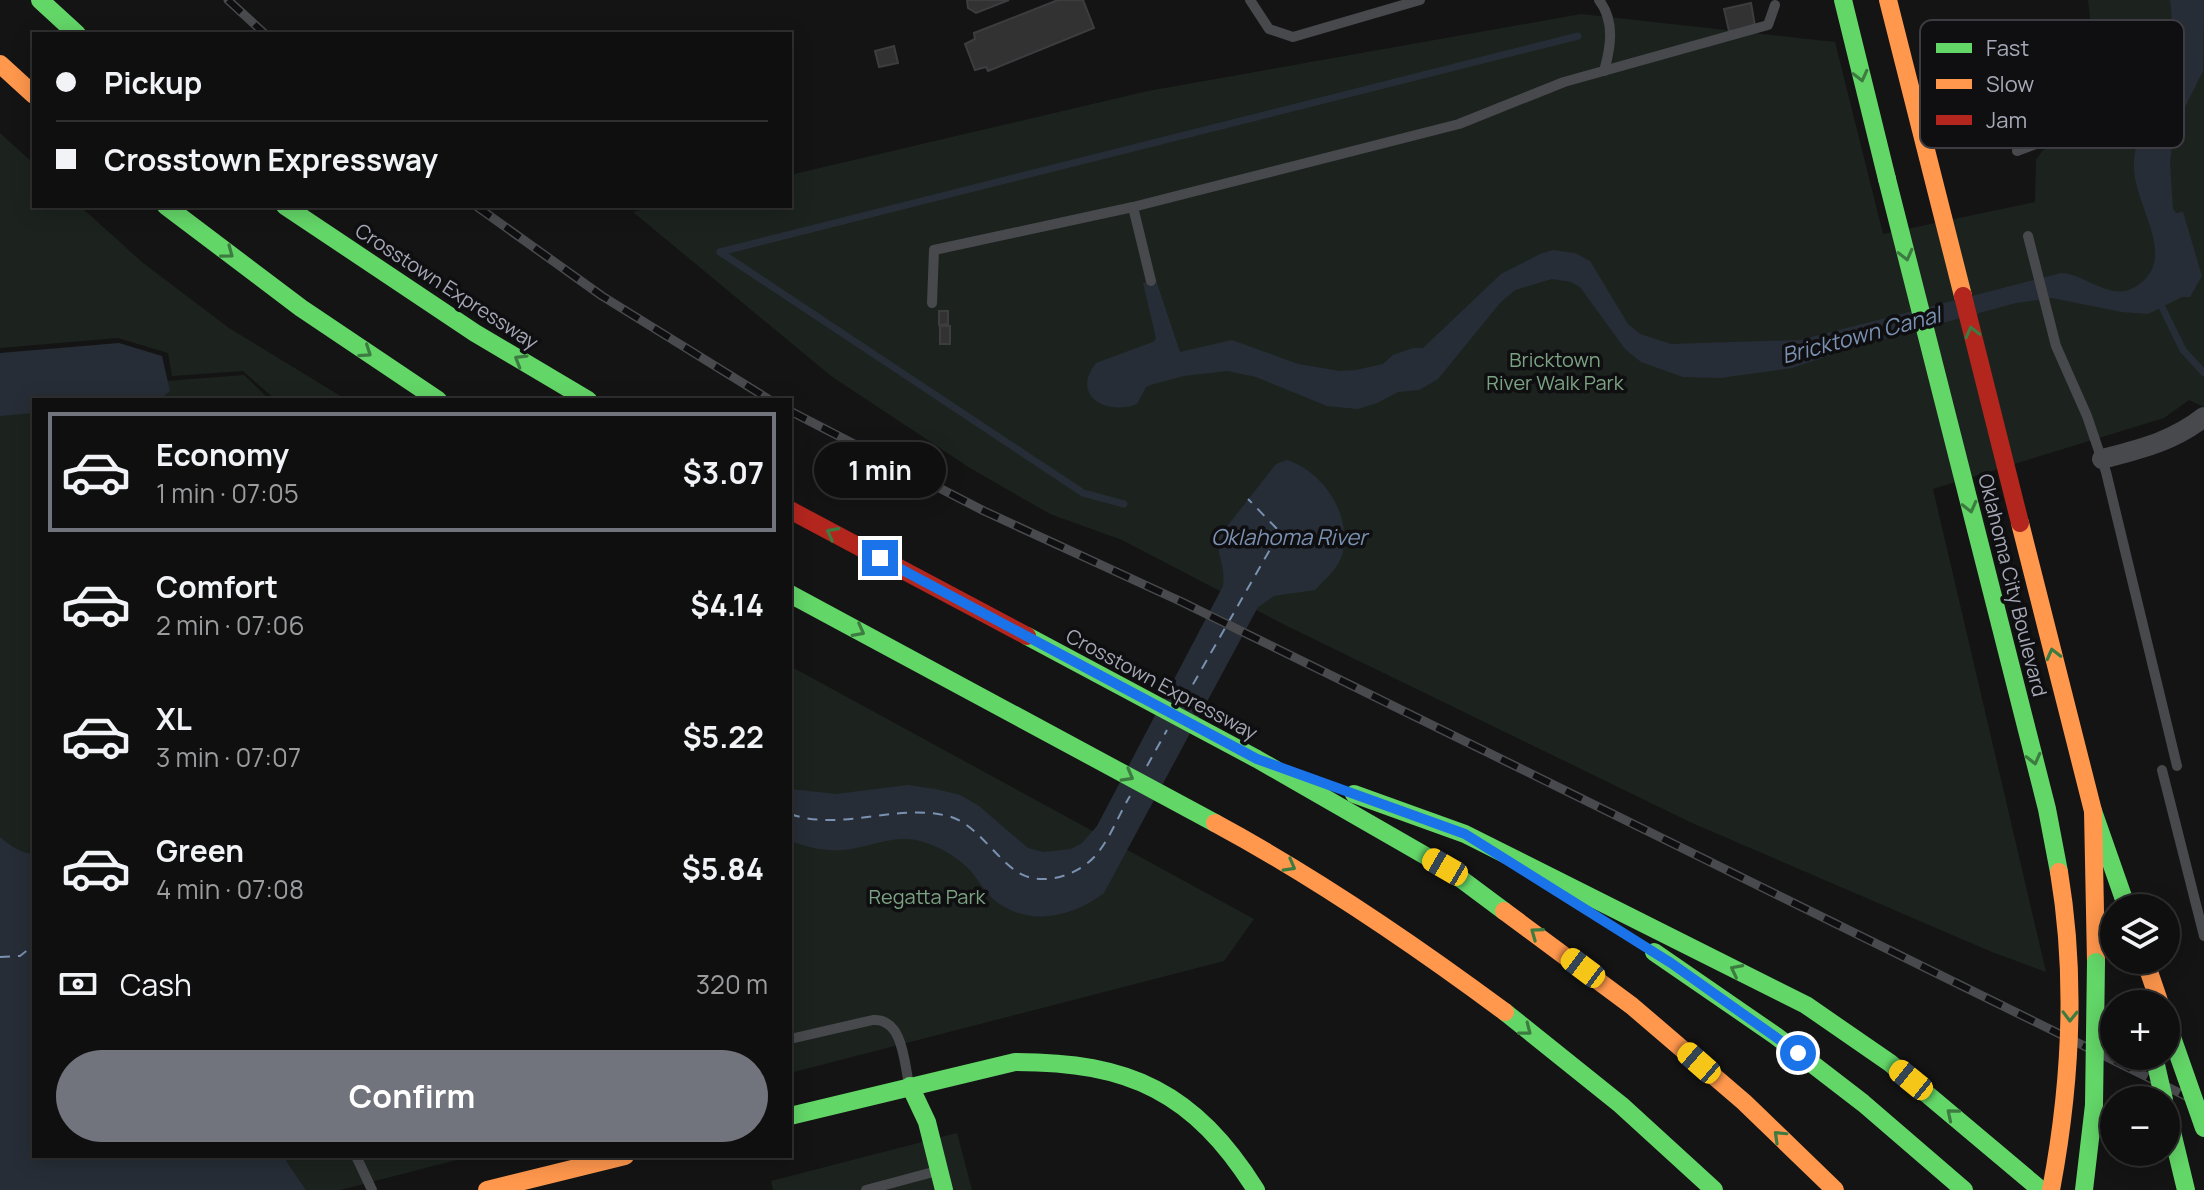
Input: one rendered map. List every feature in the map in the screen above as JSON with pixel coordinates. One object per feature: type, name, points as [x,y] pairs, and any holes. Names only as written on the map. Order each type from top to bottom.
[{"type":"main road","points":[[40,0],[75,32]]},
{"type":"main road","name":"Oklahoma City Boulevard","points":[[1843,0],[2047,809],[2064,906],[2070,987],[2069,1065],[2051,1190]]},
{"type":"main road","name":"Oklahoma City Boulevard","points":[[1888,0],[1920,128]]},
{"type":"main road","points":[[0,64],[32,93]]},
{"type":"main road","name":"Oklahoma City Boulevard","points":[[1925,148],[2093,811],[2096,1070],[2084,1190]]},
{"type":"main road","points":[[169,208],[301,308],[435,398]]},
{"type":"main road","name":"Crosstown Expressway","points":[[288,208],[475,333],[585,398]]},
{"type":"main road","name":"Crosstown Expressway","points":[[792,511],[1257,759],[1445,867],[1632,1006],[1744,1102],[1835,1190]]},
{"type":"main road","points":[[792,595],[1310,877],[1448,971],[1599,1087],[1714,1190]]},
{"type":"main road","points":[[1257,759],[1465,834],[1806,1005],[1890,1063],[2041,1190]]},
{"type":"main road","points":[[2093,811],[2114,894]]},
{"type":"main road","points":[[2093,811],[2122,894]]},
{"type":"main road","points":[[1465,834],[1638,942],[1813,1065],[1863,1103],[1964,1190]]},
{"type":"main road","points":[[792,1116],[1015,1062],[1048,1060],[1105,1067],[1136,1078],[1169,1095],[1191,1111],[1244,1167],[1256,1190]]},
{"type":"main road","points":[[2180,1060],[2204,1128]]},
{"type":"main road","points":[[910,1086],[927,1122],[944,1190]]},
{"type":"main road","points":[[487,1190],[617,1158]]},
{"type":"main road","points":[[2180,1165],[2186,1190]]},
{"type":"street","points":[[2102,459],[2150,447],[2183,433],[2204,417]]},
{"type":"lane","points":[[1250,0],[1269,29],[1293,37],[1420,0]]},
{"type":"lane","points":[[1599,0],[1607,10],[1611,45],[1604,71]]},
{"type":"lane","points":[[932,303],[934,250],[1133,207],[1459,124],[1564,82],[1768,25],[1775,5]]},
{"type":"lane","points":[[2017,151],[2025,148]]},
{"type":"lane","points":[[1133,207],[1151,281]]},
{"type":"lane","points":[[2028,236],[2056,346],[2102,459],[2177,766]]},
{"type":"lane","points":[[2162,770],[2204,936]]},
{"type":"lane","points":[[792,1039],[885,1020],[896,1031],[910,1086]]},
{"type":"lane","points":[[357,1158],[372,1190]]},
{"type":"lane","points":[[866,1190],[939,1171]]},
{"type":"green space","name":"Bricktown River Walk Park","points":[[2088,0],[2204,0],[2204,407],[2189,400],[2164,418],[1933,489],[2046,972],[1992,952],[1692,823],[1287,626],[1122,540],[1050,514],[970,468],[831,376],[633,212],[650,208],[792,208],[792,175],[1148,91],[1581,14],[1835,42],[1883,234],[2035,202],[2036,160],[2043,150],[2049,148],[2184,148],[2184,20],[2090,20]]},
{"type":"green space","points":[[0,133],[32,162],[32,208],[82,208],[143,263],[229,328],[344,398],[274,398],[243,371],[172,376],[168,353],[118,338],[0,348]]},
{"type":"green space","points":[[244,375],[268,398],[32,398],[32,868],[0,837],[0,394]]},
{"type":"green space","name":"Regatta Park","points":[[792,667],[1254,919],[1224,961],[792,1072]]},
{"type":"green space","points":[[957,1133],[972,1190],[773,1190],[771,1181]]},
{"type":"green space","points":[[284,1158],[464,1158],[340,1190],[306,1190]]},
{"type":"water","points":[[2170,0],[2204,0],[2203,71],[2184,109],[2184,20],[2171,20]]},
{"type":"water","name":"Bricktown Canal","points":[[2136,148],[2172,148],[2173,209],[2176,213],[2183,212],[2202,276],[2190,297],[2182,297],[2148,314],[2052,298],[2016,303],[1851,348],[1792,368],[1720,378],[1683,377],[1641,362],[1625,349],[1580,287],[1552,279],[1515,290],[1500,303],[1438,379],[1419,390],[1398,392],[1358,409],[1327,406],[1256,377],[1227,371],[1184,376],[1150,385],[1137,404],[1126,407],[1104,405],[1090,394],[1087,385],[1096,363],[1153,342],[1156,338],[1143,283],[1156,280],[1180,352],[1232,340],[1298,364],[1340,371],[1383,364],[1393,355],[1423,348],[1501,274],[1553,250],[1575,253],[1590,261],[1628,324],[1640,334],[1671,344],[1800,340],[2061,273],[2107,289],[2126,291],[2148,275],[2154,262],[2155,247],[2135,180]]},
{"type":"water","points":[[119,343],[162,356],[170,391],[161,398],[32,398],[32,413],[0,416],[0,353]]},
{"type":"water","name":"Oklahoma River","points":[[1287,460],[1300,466],[1313,474],[1332,497],[1343,525],[1340,560],[1315,590],[1274,596],[1258,607],[1104,893],[1077,909],[1034,916],[1005,907],[992,898],[963,864],[923,842],[901,839],[831,850],[792,842],[792,789],[836,794],[908,785],[960,795],[979,806],[1028,848],[1043,852],[1071,849],[1082,843],[1097,826],[1223,586],[1218,538],[1276,464]]},
{"type":"water","points":[[0,837],[16,848],[32,854],[32,1158],[284,1158],[306,1190],[0,1190]]},
{"type":"building","points":[[967,0],[1009,0],[976,13],[968,8]]},
{"type":"building","points":[[1058,0],[1083,0],[1094,28],[988,71],[986,67],[975,70],[965,44],[975,39],[974,33]]},
{"type":"building","points":[[1751,3],[1755,26],[1729,31],[1724,9]]},
{"type":"building","points":[[894,46],[898,63],[879,67],[875,51]]},
{"type":"building","points":[[939,311],[948,311],[948,324],[939,325]]},
{"type":"building","points":[[940,326],[950,326],[950,344],[940,344]]},
{"type":"waterway","points":[[720,252],[1578,36]]},
{"type":"waterway","points":[[720,252],[1083,493],[1124,504]]},
{"type":"waterway","points":[[2159,301],[2183,350],[2204,373]]},
{"type":"ferry route","points":[[1184,700],[1280,532],[1248,499]]},
{"type":"ferry route","points":[[1147,766],[1167,730]]},
{"type":"ferry route","points":[[792,814],[829,820],[908,813],[948,816],[977,833],[1019,873],[1049,879],[1080,868],[1096,855],[1130,796]]},
{"type":"ferry route","points":[[0,957],[20,956],[32,947]]},
{"type":"railway","points":[[228,0],[263,32]]},
{"type":"railway","points":[[479,208],[602,296],[767,398]]},
{"type":"railway","points":[[792,412],[984,511],[1182,602],[2204,1105]]},
{"type":"traffic: fast","points":[[40,0],[75,32]]},
{"type":"traffic: fast","points":[[1843,0],[1887,179]]},
{"type":"traffic: fast","points":[[1887,179],[2047,809],[2059,872]]},
{"type":"traffic: fast","points":[[169,208],[301,308],[435,398]]},
{"type":"traffic: fast","points":[[288,208],[475,333],[585,398]]},
{"type":"traffic: fast","points":[[792,595],[1215,823]]},
{"type":"traffic: fast","points":[[1027,636],[1257,759],[1445,867],[1504,911]]},
{"type":"traffic: fast","points":[[1354,794],[1465,834],[1806,1005],[1890,1063],[2041,1190]]},
{"type":"traffic: fast","points":[[2093,811],[2122,894]]},
{"type":"traffic: fast","points":[[1654,952],[1776,1036],[1863,1103],[1964,1190]]},
{"type":"traffic: fast","points":[[2084,1190],[2094,1105],[2096,962]]},
{"type":"traffic: fast","points":[[1505,1012],[1621,1105],[1714,1190]]},
{"type":"traffic: fast","points":[[2180,1060],[2204,1128]]},
{"type":"traffic: fast","points":[[792,1116],[1015,1062],[1092,1068],[1155,1089],[1183,1106],[1233,1156],[1256,1190]]},
{"type":"traffic: fast","points":[[2157,1070],[2161,1086]]},
{"type":"traffic: fast","points":[[910,1086],[927,1122],[944,1190]]},
{"type":"traffic: fast","points":[[2180,1165],[2186,1190]]},
{"type":"traffic: slow","points":[[1888,0],[1920,126]]},
{"type":"traffic: slow","points":[[0,64],[32,93]]},
{"type":"traffic: slow","points":[[1926,148],[1963,296]]},
{"type":"traffic: slow","points":[[2020,523],[2093,811],[2096,962]]},
{"type":"traffic: slow","points":[[1215,823],[1363,912],[1505,1012]]},
{"type":"traffic: slow","points":[[2051,1190],[2067,1071],[2070,992],[2059,872]]},
{"type":"traffic: slow","points":[[1504,911],[1632,1006],[1744,1102],[1835,1190]]},
{"type":"traffic: slow","points":[[2150,974],[2155,990]]},
{"type":"traffic: slow","points":[[487,1190],[617,1158]]},
{"type":"traffic: jam","points":[[1963,296],[2020,523]]},
{"type":"traffic: jam","points":[[792,511],[1027,636]]},
{"type":"route","points":[[880,558],[1257,759],[1465,834],[1671,963],[1798,1053]]}]
